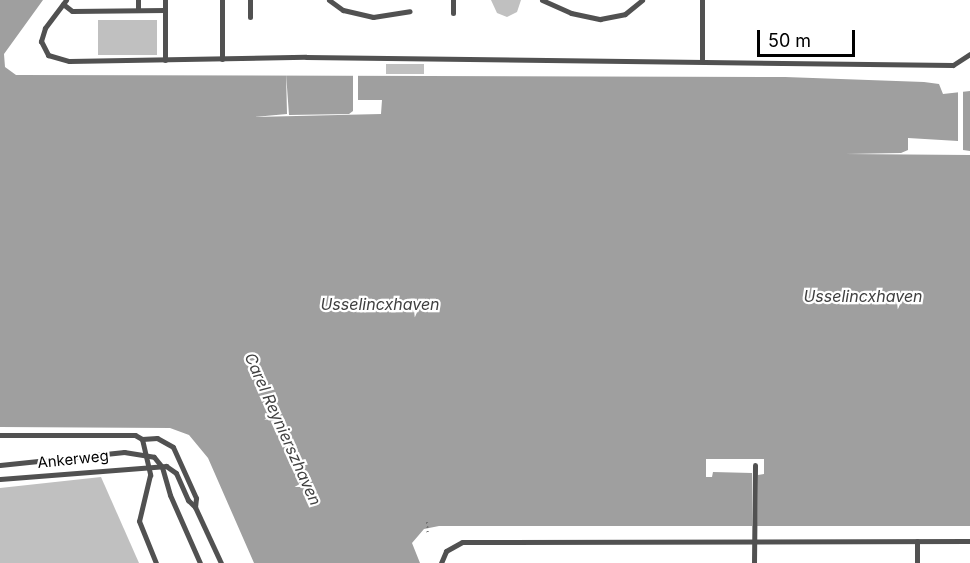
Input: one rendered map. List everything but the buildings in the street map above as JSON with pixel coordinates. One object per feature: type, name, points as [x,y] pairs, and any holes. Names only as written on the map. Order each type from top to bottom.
[{"type":"lane","points":[[138,0],[138,10]]},
{"type":"lane","points":[[165,0],[165,60]]},
{"type":"lane","points":[[222,0],[222,59]]},
{"type":"lane","points":[[250,0],[250,17]]},
{"type":"lane","points":[[329,0],[343,10],[373,17],[410,12]]},
{"type":"lane","points":[[453,0],[453,13]]},
{"type":"lane","points":[[542,0],[571,13],[600,19],[625,14],[642,0]]},
{"type":"lane","points":[[702,0],[702,60]]},
{"type":"lane","points":[[165,10],[72,11],[64,2],[41,36],[44,51],[53,58],[165,60],[702,60],[953,65],[970,54]]},
{"type":"lane","name":"Ankerweg","points":[[0,435],[135,435],[142,438],[157,438],[173,447],[196,498],[195,507]]},
{"type":"lane","points":[[142,438],[149,465],[149,480],[140,504],[139,521],[156,563]]},
{"type":"lane","name":"Ankerweg","points":[[0,465],[124,452],[148,453],[162,467],[170,495],[200,563]]},
{"type":"lane","name":"Ankerweg","points":[[0,479],[149,465],[171,469],[195,507],[220,563]]},
{"type":"lane","points":[[754,563],[755,465]]},
{"type":"lane","points":[[917,541],[917,563]]},
{"type":"lane","points":[[441,563],[446,551],[462,542],[970,541]]},
{"type":"path","points":[[427,522],[428,535]]},
{"type":"water","name":"Usselincxhaven","points":[[0,0],[43,0],[4,54],[5,67],[16,75],[785,77],[924,82],[939,84],[943,94],[970,91],[970,526],[439,526],[424,529],[412,543],[420,563],[254,563],[208,458],[189,435],[170,428],[0,427]]},
{"type":"pier","points":[[286,73],[289,115],[349,114],[353,111],[353,74],[358,74],[358,100],[382,100],[381,114],[254,117],[287,114]]},
{"type":"pier","points":[[958,89],[963,89],[963,150],[970,151],[970,155],[845,154],[901,153],[908,150],[908,138],[958,141]]},
{"type":"pier","points":[[706,459],[764,459],[764,474],[758,475],[757,531],[752,531],[752,473],[713,472],[712,477],[706,477]]},
{"type":"water label","name":"Carel Reynierszhaven","points":[[283,429]]}]
